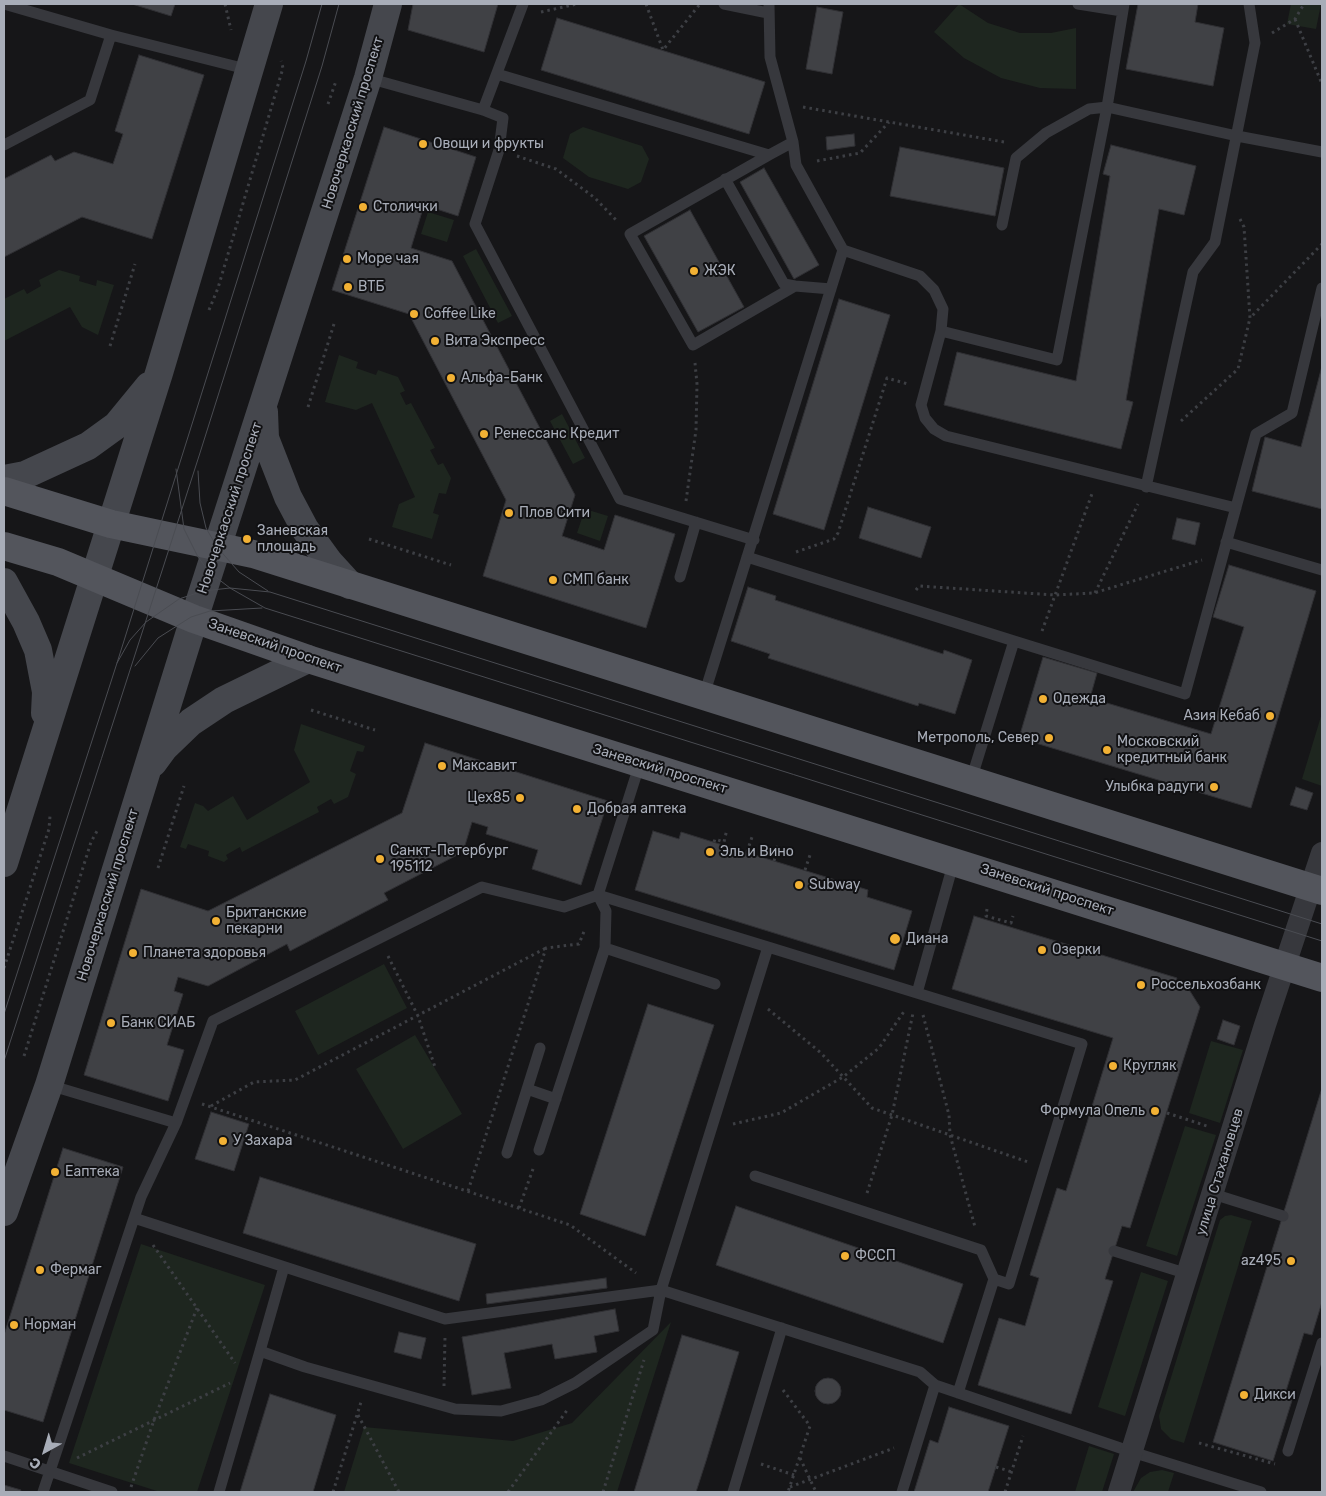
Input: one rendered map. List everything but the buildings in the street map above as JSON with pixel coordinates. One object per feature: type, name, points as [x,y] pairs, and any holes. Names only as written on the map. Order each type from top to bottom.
[{"type":"main road","points":[[4,862],[159,373],[251,70],[269,4]]},
{"type":"main road","name":"Новочеркасский проспект","points":[[4,1212],[49,1084],[194,619],[368,78],[388,4]]},
{"type":"main road","points":[[4,478],[25,475],[88,446],[116,425],[141,398],[159,373]]},
{"type":"main road","points":[[263,403],[265,438],[288,497],[305,529],[329,562],[350,585]]},
{"type":"main road","points":[[4,492],[111,524],[253,554],[1317,889]]},
{"type":"main road","name":"Заневский проспект","points":[[4,546],[58,562],[194,619],[308,659],[1322,978]]},
{"type":"main road","points":[[4,582],[26,622],[38,650],[46,692],[44,737]]},
{"type":"main road","points":[[146,772],[164,748],[191,722],[224,700],[308,659]]},
{"type":"street","name":"улица Стахановцев","points":[[1119,1492],[1285,966],[1317,889],[1322,853]]},
{"type":"lane","points":[[4,4],[111,35],[251,70]]},
{"type":"lane","points":[[484,110],[523,4]]},
{"type":"lane","points":[[724,4],[768,8],[770,57],[793,142],[796,165],[843,250],[920,276],[934,290],[943,309],[941,331],[921,404],[925,418],[934,429],[946,436],[1236,508]]},
{"type":"lane","points":[[941,331],[1056,360],[1107,107],[1123,7],[1078,4]]},
{"type":"lane","points":[[1146,487],[1193,272],[1215,242],[1226,192],[1255,43],[1249,4]]},
{"type":"lane","points":[[4,145],[90,100],[111,35]]},
{"type":"lane","points":[[497,74],[769,155]]},
{"type":"lane","points":[[368,78],[484,110],[504,118],[499,150],[475,224],[620,499],[754,540]]},
{"type":"lane","points":[[1002,225],[1016,158],[1046,133],[1089,109],[1107,107],[1237,136],[1322,152]]},
{"type":"lane","points":[[793,142],[630,234],[693,345],[795,286]]},
{"type":"lane","points":[[725,179],[784,284],[831,289]]},
{"type":"lane","points":[[704,696],[843,250]]},
{"type":"lane","points":[[747,557],[1185,694],[1256,434],[1292,412],[1322,288]]},
{"type":"lane","points":[[680,577],[696,522]]},
{"type":"lane","points":[[1226,542],[1322,570]]},
{"type":"lane","points":[[970,780],[1014,641]]},
{"type":"lane","points":[[540,1150],[605,948],[606,911],[598,895],[640,763]]},
{"type":"lane","points":[[917,993],[954,861]]},
{"type":"lane","points":[[43,1492],[141,1197],[176,1123],[212,1021],[482,887],[564,907],[598,895],[1082,1044],[1009,1284],[994,1279]]},
{"type":"lane","points":[[605,948],[715,984]]},
{"type":"lane","points":[[260,1351],[367,1385],[455,1410],[501,1411],[542,1400],[575,1383],[653,1330],[661,1290],[768,948]]},
{"type":"lane","points":[[507,1153],[540,1048]]},
{"type":"lane","points":[[49,1084],[176,1123]]},
{"type":"lane","points":[[527,1089],[556,1099]]},
{"type":"lane","points":[[755,1176],[981,1250],[994,1279],[958,1393]]},
{"type":"lane","points":[[1213,1194],[1283,1216]]},
{"type":"lane","points":[[134,1218],[445,1319],[661,1290],[920,1372],[935,1385],[1132,1452],[1261,1492]]},
{"type":"lane","points":[[1114,1251],[1188,1274]]},
{"type":"lane","points":[[219,1492],[248,1377],[260,1351],[284,1267]]},
{"type":"lane","points":[[733,1492],[782,1328]]},
{"type":"lane","points":[[1288,1451],[1322,1343]]},
{"type":"lane","points":[[902,1492],[935,1385]]},
{"type":"lane","points":[[4,1456],[112,1492]]},
{"type":"path","points":[[225,4],[234,39]]},
{"type":"path","points":[[518,16],[577,4]]},
{"type":"path","points":[[646,4],[663,50],[700,4]]},
{"type":"path","points":[[1255,43],[1295,19],[1304,4]]},
{"type":"path","points":[[1295,19],[1322,84]]},
{"type":"path","points":[[209,311],[218,288],[283,68]]},
{"type":"path","points":[[782,103],[1029,146]]},
{"type":"path","points":[[796,165],[860,153],[889,122]]},
{"type":"path","points":[[499,150],[556,169],[595,198],[630,234]]},
{"type":"path","points":[[1156,444],[1238,369],[1250,318],[1244,227],[1226,192]]},
{"type":"path","points":[[1250,318],[1322,244]]},
{"type":"path","points":[[110,346],[135,264]]},
{"type":"path","points":[[308,407],[334,324]]},
{"type":"path","points":[[684,519],[696,430],[697,384],[693,345]]},
{"type":"path","points":[[765,563],[834,538],[838,533],[886,378],[925,390]]},
{"type":"path","points":[[1036,648],[1100,474]]},
{"type":"path","points":[[1094,593],[1146,487]]},
{"type":"path","points":[[368,539],[451,565]]},
{"type":"path","points":[[906,608],[919,586],[1055,595],[1094,593],[1206,558],[1226,542]]},
{"type":"path","points":[[311,710],[376,730]]},
{"type":"path","points":[[158,868],[184,786]]},
{"type":"path","points":[[4,968],[49,829],[50,812]]},
{"type":"path","points":[[24,1056],[91,842],[99,828]]},
{"type":"path","points":[[714,842],[715,840],[724,842],[727,829]]},
{"type":"path","points":[[747,852],[752,837]]},
{"type":"path","points":[[774,861],[778,845]]},
{"type":"path","points":[[805,870],[810,855]]},
{"type":"path","points":[[987,909],[986,916],[997,921],[1011,923],[1013,916]]},
{"type":"path","points":[[369,944],[377,960],[389,956],[418,1016],[435,1068]]},
{"type":"path","points":[[210,1107],[254,1082],[295,1080],[546,948]]},
{"type":"path","points":[[712,1129],[781,1113],[843,1077],[879,1048],[917,993]]},
{"type":"path","points":[[861,1210],[892,1115],[917,993]]},
{"type":"path","points":[[917,993],[949,1115],[950,1135],[981,1250]]},
{"type":"path","points":[[753,996],[821,1053],[872,1108],[1045,1168]]},
{"type":"path","points":[[185,1098],[570,1225],[661,1290]]},
{"type":"path","points":[[1166,1113],[1232,1134]]},
{"type":"path","points":[[519,1208],[540,1150]]},
{"type":"path","points":[[50,1471],[248,1377],[134,1218]]},
{"type":"path","points":[[130,1492],[154,1420],[197,1308]]},
{"type":"path","points":[[444,1406],[445,1319]]},
{"type":"path","points":[[603,1492],[653,1330]]},
{"type":"path","points":[[769,1370],[810,1426],[788,1492]]},
{"type":"path","points":[[333,1492],[367,1385]]},
{"type":"path","points":[[508,1492],[571,1406]]},
{"type":"path","points":[[358,1414],[399,1492]]},
{"type":"path","points":[[1005,1492],[1029,1416]]},
{"type":"path","points":[[790,1487],[919,1439]]},
{"type":"path","points":[[1199,1442],[1273,1466],[1286,1459],[1288,1451]]},
{"type":"path","points":[[743,1458],[794,1475]]},
{"type":"path","points":[[799,1458],[816,1492]]},
{"type":"path","points":[[996,1467],[1012,1472]]},
{"type":"shaded area","points":[[959,4],[988,23],[1020,33],[1051,33],[1076,28],[1076,89],[1040,88],[1001,78],[964,58],[934,32]]},
{"type":"shaded area","points":[[1291,4],[1321,4],[1316,29],[1287,24]]},
{"type":"shaded area","points":[[583,127],[642,146],[649,159],[641,182],[628,189],[589,177],[563,158],[570,134]]},
{"type":"shaded area","points":[[428,212],[454,220],[447,242],[421,234]]},
{"type":"shaded area","points":[[476,249],[512,316],[498,323],[463,256]]},
{"type":"shaded area","points":[[59,270],[80,276],[79,281],[96,286],[97,280],[114,285],[98,335],[82,327],[70,307],[4,341],[4,299],[24,289],[27,294],[41,286],[39,280]]},
{"type":"shaded area","points":[[339,355],[358,362],[356,368],[376,375],[378,370],[398,377],[405,391],[400,393],[406,405],[411,403],[435,448],[430,450],[438,465],[443,463],[451,478],[446,494],[439,493],[433,513],[439,515],[432,539],[392,527],[399,504],[415,497],[372,403],[356,410],[325,402]]},
{"type":"shaded area","points":[[562,414],[585,458],[573,464],[550,421]]},
{"type":"shaded area","points":[[585,509],[608,516],[600,541],[577,533]]},
{"type":"shaded area","points":[[1322,713],[1322,786],[1302,779]]},
{"type":"shaded area","points":[[301,724],[365,746],[363,752],[357,751],[350,771],[356,774],[348,797],[334,804],[331,799],[317,807],[319,812],[242,852],[240,847],[226,855],[228,859],[224,862],[208,856],[209,851],[188,844],[186,849],[180,847],[195,803],[203,806],[208,811],[233,796],[247,820],[310,782],[294,750]]},
{"type":"shaded area","points":[[384,964],[407,1008],[318,1055],[295,1011]]},
{"type":"shaded area","points":[[415,1035],[462,1114],[403,1149],[356,1069]]},
{"type":"shaded area","points":[[1211,1041],[1243,1050],[1220,1123],[1189,1113]]},
{"type":"shaded area","points":[[1185,1126],[1216,1135],[1177,1256],[1146,1246]]},
{"type":"shaded area","points":[[1231,1215],[1252,1221],[1184,1443],[1171,1439],[1161,1429],[1159,1416],[1220,1220],[1225,1216]]},
{"type":"shaded area","points":[[141,1244],[265,1285],[197,1492],[160,1492],[69,1463]]},
{"type":"shaded area","points":[[1141,1272],[1168,1281],[1125,1416],[1098,1407]]},
{"type":"shaded area","points":[[671,1322],[617,1492],[344,1492],[364,1427],[513,1441],[572,1423]]},
{"type":"shaded area","points":[[1089,1446],[1114,1454],[1102,1492],[1075,1492]]},
{"type":"shaded area","points":[[1162,1470],[1174,1473],[1168,1492],[1133,1492],[1141,1478],[1150,1472]]},
{"type":"tram line","points":[[4,1014],[117,663],[306,61],[322,4]]},
{"type":"tram line","points":[[4,1061],[199,456],[322,66],[339,4]]},
{"type":"tram line","points":[[176,469],[184,529],[198,557],[209,572],[230,588],[265,608],[1322,941]]},
{"type":"tram line","points":[[198,471],[200,503],[206,528],[217,547],[239,572],[268,591]]},
{"type":"tram line","points":[[117,663],[130,640],[146,622],[179,599],[203,591],[230,588],[270,592],[1322,924]]},
{"type":"tram line","points":[[135,666],[158,638],[191,617],[210,611],[262,608]]},
{"type":"place","name":"Овощи и фрукты","points":[[423,144]]},
{"type":"place","name":"Столички","points":[[363,207]]},
{"type":"place","name":"Море чая","points":[[347,259]]},
{"type":"place","name":"ЖЭК","points":[[694,271]]},
{"type":"place","name":"ВТБ","points":[[348,287]]},
{"type":"place","name":"Coffee Like","points":[[414,314]]},
{"type":"place","name":"Вита Экспресс","points":[[435,341]]},
{"type":"place","name":"Альфа-Банк","points":[[451,378]]},
{"type":"place","name":"Ренессанс Кредит","points":[[484,434]]},
{"type":"place","name":"Плов Сити","points":[[509,513]]},
{"type":"place","name":"Заневская площадь","points":[[247,539]]},
{"type":"place","name":"СМП банк","points":[[553,580]]},
{"type":"place","name":"Одежда","points":[[1043,699]]},
{"type":"place","name":"Азия Кебаб","points":[[1270,716]]},
{"type":"place","name":"Метрополь, Север","points":[[1049,738]]},
{"type":"place","name":"Московский кредитный банк","points":[[1107,750]]},
{"type":"place","name":"Максавит","points":[[442,766]]},
{"type":"place","name":"Улыбка радуги","points":[[1214,787]]},
{"type":"place","name":"Цех85","points":[[520,798]]},
{"type":"place","name":"Добрая аптека","points":[[577,809]]},
{"type":"place","name":"Эль и Вино","points":[[710,852]]},
{"type":"place","name":"Санкт-Петербург 195112","points":[[380,859]]},
{"type":"place","name":"Subway","points":[[799,885]]},
{"type":"place","name":"Британские пекарни","points":[[216,921]]},
{"type":"place","name":"Диана","points":[[895,939]]},
{"type":"place","name":"Озерки","points":[[1042,950]]},
{"type":"place","name":"Планета здоровья","points":[[133,953]]},
{"type":"place","name":"Россельхозбанк","points":[[1141,985]]},
{"type":"place","name":"Банк СИАБ","points":[[111,1023]]},
{"type":"place","name":"Кругляк","points":[[1113,1066]]},
{"type":"place","name":"Формула Опель","points":[[1155,1111]]},
{"type":"place","name":"У Захара","points":[[223,1141]]},
{"type":"place","name":"Еаптека","points":[[55,1172]]},
{"type":"place","name":"ФССП","points":[[845,1256]]},
{"type":"place","name":"az495","points":[[1291,1261]]},
{"type":"place","name":"Фермаг","points":[[40,1270]]},
{"type":"place","name":"Норман","points":[[14,1325]]},
{"type":"place","name":"Дикси","points":[[1244,1395]]}]
